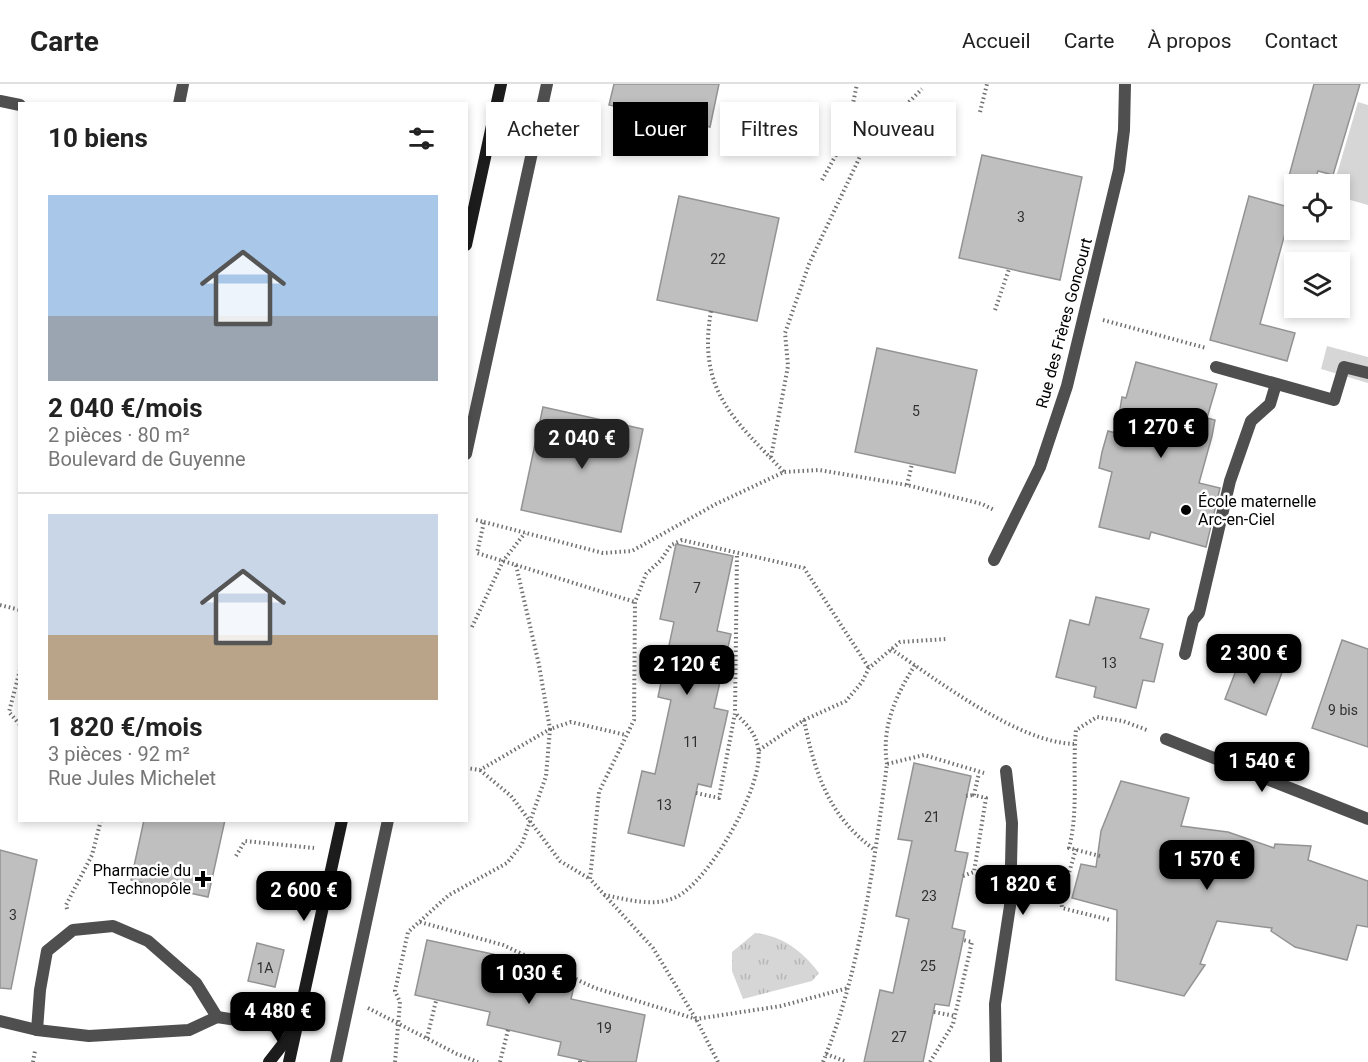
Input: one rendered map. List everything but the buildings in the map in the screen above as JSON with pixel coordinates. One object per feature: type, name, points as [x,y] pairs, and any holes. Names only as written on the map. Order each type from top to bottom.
[{"type":"main road","points":[[468,236],[501,84]]},
{"type":"main road","points":[[289,1062],[342,822]]},
{"type":"main road","points":[[269,1062],[295,1029]]},
{"type":"street","points":[[179,102],[183,84]]},
{"type":"street","points":[[468,445],[547,84]]},
{"type":"street","name":"Rue des Frères Goncourt","points":[[994,560],[1040,467],[1067,386],[1119,170],[1124,130],[1125,84]]},
{"type":"street","points":[[0,101],[18,105]]},
{"type":"street","points":[[1216,367],[1334,400],[1344,367],[1368,373]]},
{"type":"street","points":[[1185,654],[1193,620],[1199,613],[1230,481],[1251,421],[1270,404],[1276,384]]},
{"type":"street","points":[[1166,738],[1368,819]]},
{"type":"street","points":[[996,1062],[995,1004],[1010,906],[1012,824],[1006,771]]},
{"type":"street","points":[[336,1062],[388,822]]},
{"type":"street","points":[[37,1030],[40,990],[47,951],[73,930],[113,926],[148,941],[196,983],[217,1017]]},
{"type":"street","points":[[0,1021],[37,1030],[89,1036],[189,1030],[217,1017],[295,1029]]},
{"type":"path","points":[[853,102],[857,84]]},
{"type":"path","points":[[980,112],[987,84]]},
{"type":"path","points":[[909,102],[922,89]]},
{"type":"path","points":[[822,180],[835,156]]},
{"type":"path","points":[[771,458],[788,366],[785,333],[809,264],[860,156]]},
{"type":"path","points":[[994,310],[1009,269]]},
{"type":"path","points":[[711,311],[707,356],[715,389],[739,426],[784,472]]},
{"type":"path","points":[[1085,314],[1206,347],[1216,367]]},
{"type":"path","points":[[907,484],[912,464]]},
{"type":"path","points":[[476,520],[603,553],[632,551],[716,504],[784,472],[819,470],[907,484],[982,504],[1013,520]]},
{"type":"path","points":[[484,522],[477,553],[635,602]]},
{"type":"path","points":[[472,627],[503,561],[525,532]]},
{"type":"path","points":[[590,879],[599,792],[634,720],[635,602],[646,574],[661,560],[671,544],[682,540],[804,568],[869,668]]},
{"type":"path","points":[[696,793],[719,798],[735,713],[737,553]]},
{"type":"path","points":[[394,1062],[399,1024],[399,1002],[395,991],[408,932],[449,896],[507,863],[522,844],[546,776],[550,729],[539,665],[516,565]]},
{"type":"path","points":[[0,605],[18,610]]},
{"type":"path","points":[[759,750],[804,720],[846,701],[862,682],[869,668],[900,642],[946,639]]},
{"type":"path","points":[[891,649],[1023,731],[1054,743],[1074,744]]},
{"type":"path","points":[[823,1062],[839,1024],[848,988],[875,850],[887,764],[884,745],[890,717],[898,691],[915,665]]},
{"type":"path","points":[[18,678],[9,712],[18,722]]},
{"type":"path","points":[[603,894],[646,903],[677,897],[700,875],[730,836],[746,806],[755,776],[759,750],[753,731],[735,713]]},
{"type":"path","points":[[1100,856],[1070,848],[1075,824],[1074,744],[1076,730],[1097,717],[1124,721],[1166,738]]},
{"type":"path","points":[[804,720],[814,765],[824,791],[854,835],[875,850]]},
{"type":"path","points":[[480,770],[550,729],[571,722],[626,735]]},
{"type":"path","points":[[887,764],[924,755],[979,773],[1006,771]]},
{"type":"path","points":[[468,768],[480,770],[511,796],[560,861],[590,879],[653,948],[718,1062]]},
{"type":"path","points":[[974,795],[979,773]]},
{"type":"path","points":[[963,876],[974,872],[986,798],[966,796]]},
{"type":"path","points":[[73,930],[66,905],[92,855],[100,822]]},
{"type":"path","points":[[236,856],[245,841],[335,849]]},
{"type":"path","points":[[1076,849],[1061,900],[1062,908],[1110,920]]},
{"type":"path","points":[[420,921],[503,945],[596,988],[696,1020],[781,1006],[848,988]]},
{"type":"path","points":[[930,1062],[953,1024],[972,942],[963,940]]},
{"type":"path","points":[[350,998],[478,1062]]},
{"type":"path","points":[[427,1038],[436,1000]]},
{"type":"path","points":[[934,1012],[955,1016]]},
{"type":"path","points":[[500,1062],[508,1030]]},
{"type":"path","points":[[826,1054],[847,1062]]},
{"type":"green space","points":[[1358,102],[1368,105],[1368,205],[1350,200],[1350,174],[1337,174]]},
{"type":"green space","points":[[1327,346],[1368,357],[1368,383],[1321,369]]},
{"type":"green space","points":[[755,933],[774,937],[799,951],[819,973],[812,981],[743,999],[732,971],[732,952]]},
{"type":"place","name":"École maternelle Arc-en-Ciel","points":[[1186,510]]},
{"type":"place","name":"Pharmacie du Technopôle","points":[[203,879]]}]
